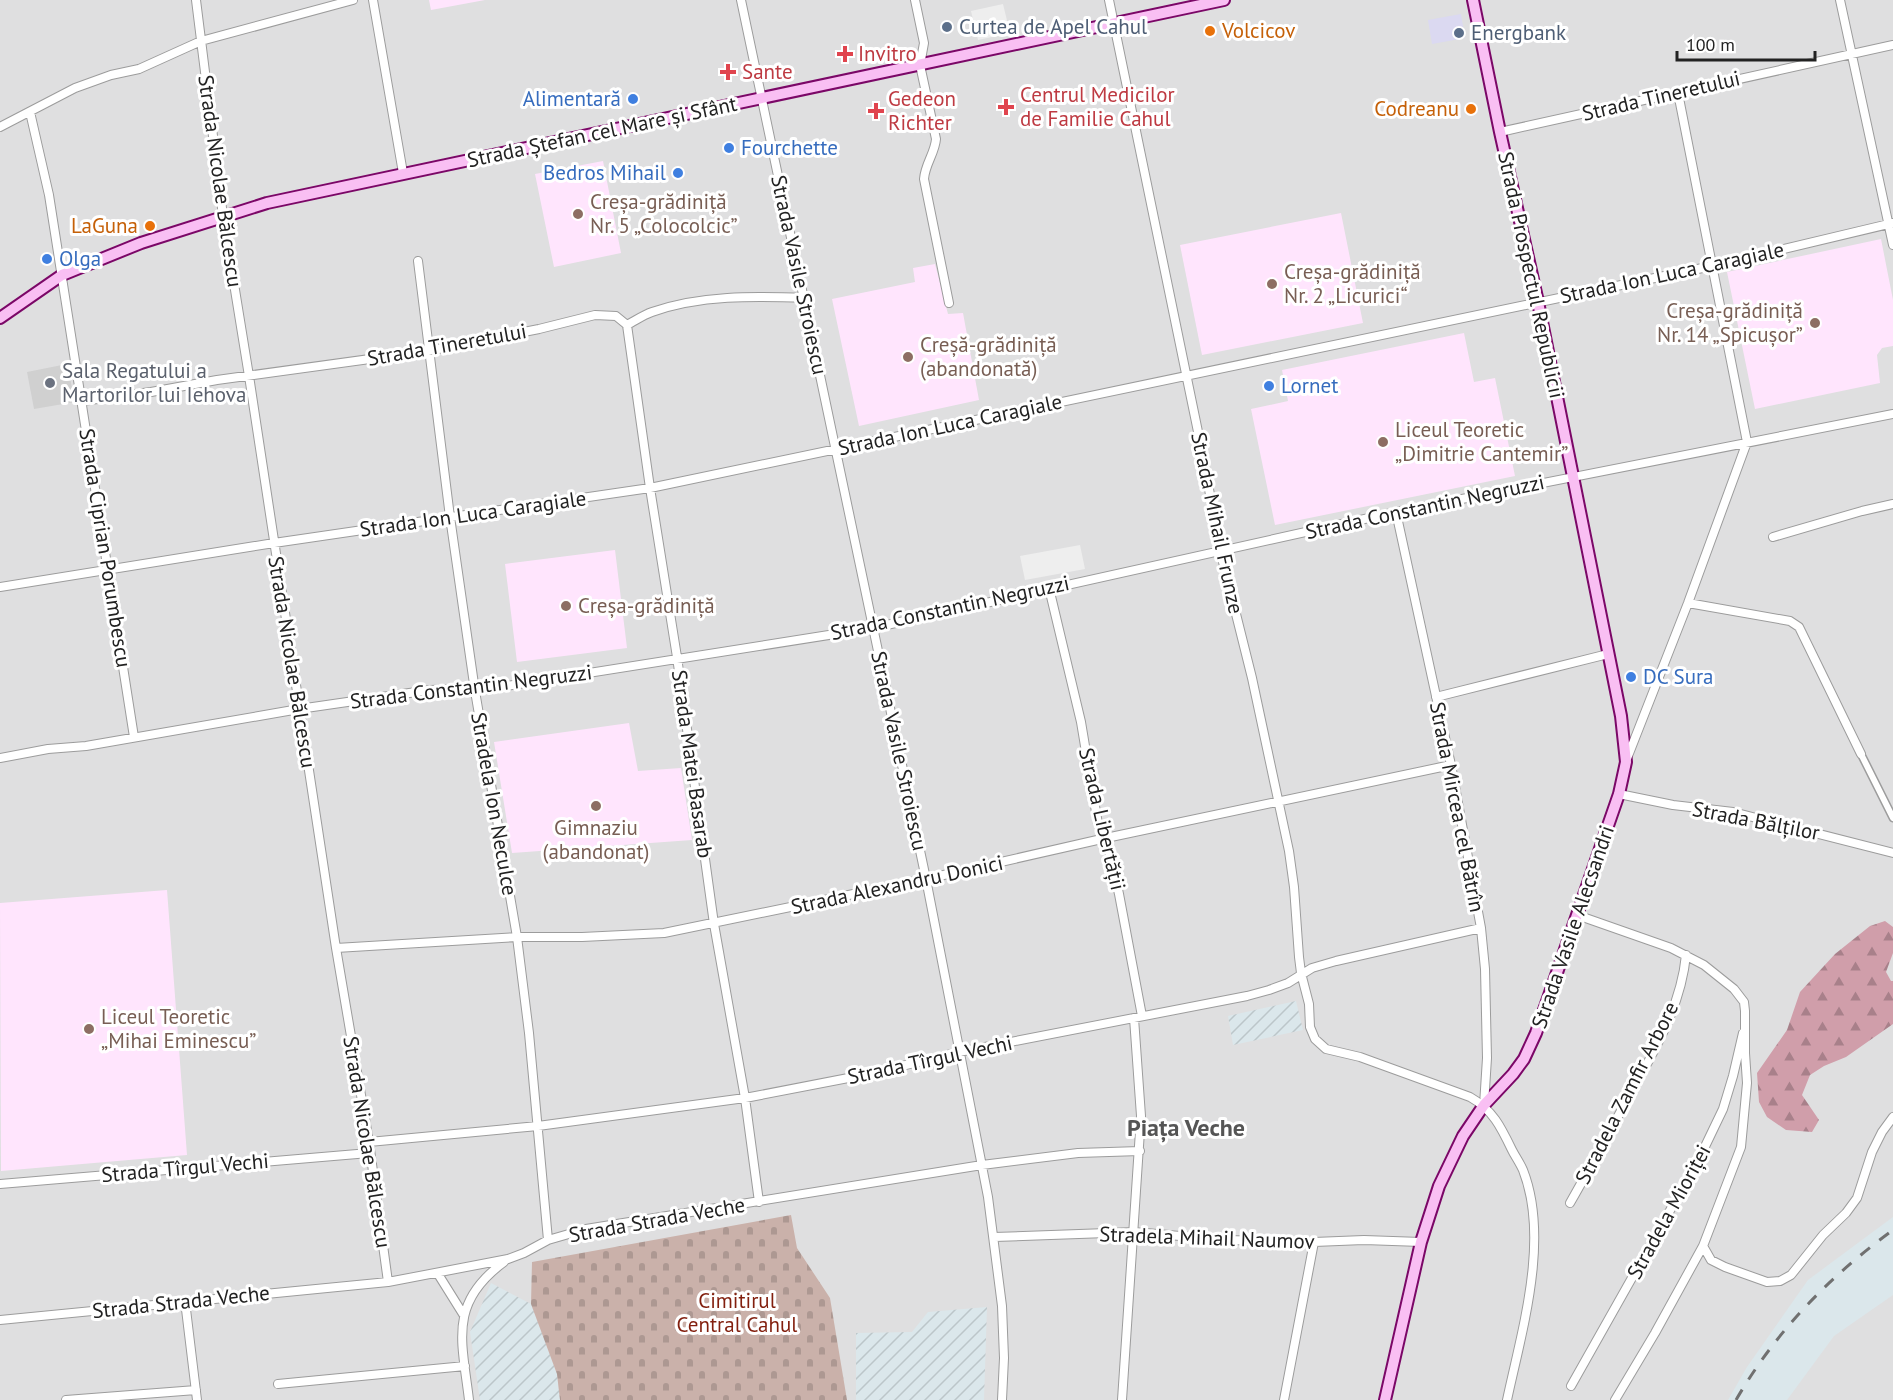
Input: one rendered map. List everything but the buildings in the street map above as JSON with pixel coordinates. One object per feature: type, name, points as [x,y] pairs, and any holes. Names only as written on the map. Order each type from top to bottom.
[{"type":"main road","name":"Strada Ștefan cel Mare și Sfânt","points":[[0,318],[62,275],[141,243],[267,203],[1224,0]]},
{"type":"main road","name":"Strada Prospectul Republicii","points":[[1473,0],[1500,132],[1539,302],[1623,729],[1626,762]]},
{"type":"main road","name":"Strada Vasile Alecsandri","points":[[1385,1400],[1421,1242],[1439,1186],[1463,1136],[1484,1105],[1512,1074],[1530,1046],[1619,794],[1626,762]]},
{"type":"street","name":"Strada Nicolae Bălcescu","points":[[196,0],[223,216],[336,948],[369,1142],[388,1282]]},
{"type":"street","points":[[0,127],[75,88],[111,75],[139,69],[201,41],[353,0]]},
{"type":"street","points":[[373,0],[403,173]]},
{"type":"street","name":"Strada Vasile Stroiescu","points":[[741,0],[927,879],[982,1165],[1002,1306],[1004,1358],[1002,1400]]},
{"type":"street","points":[[915,0],[924,43],[920,65],[936,139],[924,179],[949,303]]},
{"type":"street","name":"Strada Mihail Frunze","points":[[1108,0],[1203,456],[1220,550],[1280,802],[1294,886],[1301,973],[1309,1004],[1310,1028],[1320,1044],[1335,1052],[1360,1057],[1447,1088],[1484,1105]]},
{"type":"street","points":[[1840,0],[1891,224],[1893,245]]},
{"type":"street","name":"Strada Tineretului","points":[[1500,132],[1893,45]]},
{"type":"street","points":[[1678,93],[1747,442]]},
{"type":"street","name":"Strada Ciprian Porumbescu","points":[[30,112],[49,195],[134,737]]},
{"type":"street","name":"Strada Ion Luca Caragiale","points":[[0,587],[274,543],[650,488],[1014,410],[1712,266],[1891,224]]},
{"type":"street","name":"Stradela Ion Neculce","points":[[418,261],[450,517],[475,691],[517,937],[529,1033],[548,1240]]},
{"type":"street","points":[[627,325],[649,313],[675,305],[766,296],[805,298]]},
{"type":"street","name":"Strada Tineretului","points":[[82,401],[429,351],[539,329],[595,315],[616,316],[627,325]]},
{"type":"street","name":"Strada Matei Basarab","points":[[627,325],[714,924],[745,1098],[759,1202]]},
{"type":"street","name":"Strada Constantin Negruzzi","points":[[0,758],[48,749],[86,746],[299,709],[430,690],[475,691],[677,657],[873,628],[1396,512],[1893,414]]},
{"type":"street","name":"Strada Vasile Alecsandri","points":[[1626,762],[1747,442]]},
{"type":"street","points":[[1773,537],[1893,504]]},
{"type":"street","name":"Strada Mircea cel Bătrîn","points":[[1396,512],[1451,765],[1481,928],[1485,969],[1487,1047],[1484,1105]]},
{"type":"street","name":"Strada Libertății","points":[[1049,588],[1081,723],[1098,824],[1106,838],[1119,894],[1138,1017],[1142,1104],[1122,1400]]},
{"type":"street","points":[[1688,603],[1790,621],[1799,627],[1893,818]]},
{"type":"street","points":[[1436,697],[1608,654]]},
{"type":"street","name":"Strada Alexandru Donici","points":[[336,948],[517,937],[664,933],[927,879],[1106,838],[1451,765]]},
{"type":"street","name":"Strada Bălților","points":[[1619,794],[1673,805],[1733,812],[1893,853]]},
{"type":"street","points":[[1577,915],[1686,955],[1704,965],[1734,989],[1744,1002],[1747,1083],[1741,1147],[1703,1246],[1615,1400]]},
{"type":"street","name":"Strada Tîrgul Vechi","points":[[369,1142],[538,1126],[745,1098],[869,1074],[959,1052],[1269,990],[1288,983],[1301,973],[1336,961],[1481,928]]},
{"type":"street","name":"Stradela Zamfir Arbore","points":[[1570,1203],[1662,1035],[1680,989],[1686,955]]},
{"type":"street","name":"Stradela Mioriței","points":[[1571,1386],[1700,1159],[1723,1109],[1733,1076],[1740,1038],[1745,1029]]},
{"type":"street","points":[[1484,1105],[1500,1125],[1522,1168],[1533,1219],[1532,1277],[1507,1400]]},
{"type":"street","points":[[1703,1246],[1711,1260],[1767,1282],[1780,1281],[1791,1275],[1857,1198],[1872,1152],[1893,1117]]},
{"type":"street","name":"Strada Strada Veche","points":[[0,1320],[388,1282],[507,1259],[524,1254],[548,1240],[586,1229],[982,1165],[1078,1153],[1140,1151]]},
{"type":"street","name":"Strada Tîrgul Vechi","points":[[0,1184],[369,1153]]},
{"type":"street","name":"Stradela Mihail Naumov","points":[[994,1237],[1135,1232],[1225,1240],[1421,1242]]},
{"type":"street","points":[[1284,1400],[1314,1242]]},
{"type":"street","points":[[468,1400],[461,1335],[464,1314],[467,1304],[483,1280],[507,1259]]},
{"type":"street","points":[[438,1274],[464,1314]]},
{"type":"street","points":[[185,1301],[197,1400]]},
{"type":"street","points":[[278,1384],[465,1366]]},
{"type":"street","points":[[66,1400],[196,1390]]},
{"type":"shaded area","points":[[0,0],[1893,0],[1893,1400],[0,1400]]},
{"type":"shaded area","points":[[429,0],[485,0],[431,10]]},
{"type":"shaded area","points":[[1003,4],[1010,33],[978,40],[971,11]]},
{"type":"shaded area","points":[[1461,14],[1465,38],[1432,44],[1428,20]]},
{"type":"shaded area","name":"Creșa-grădiniță Nr. 5 „Colocolcic”","points":[[603,161],[621,253],[554,267],[535,174]]},
{"type":"shaded area","name":"Creșa-grădiniță Nr. 2 „Licurici“","points":[[1341,213],[1363,323],[1202,355],[1180,245]]},
{"type":"shaded area","name":"Creșa-grădiniță Nr. 14 „Spicușor”","points":[[1881,239],[1893,300],[1893,346],[1882,348],[1877,355],[1880,383],[1755,409],[1727,272]]},
{"type":"shaded area","name":"Creșă-grădiniță (abandonată)","points":[[935,264],[948,314],[963,313],[979,400],[859,426],[832,299],[915,282],[913,268]]},
{"type":"shaded area","name":"Liceul Teoretic „Dimitrie Cantemir”","points":[[1464,333],[1474,382],[1495,378],[1515,476],[1275,525],[1251,409],[1288,401],[1282,370]]},
{"type":"shaded area","points":[[67,364],[75,402],[34,409],[27,372]]},
{"type":"shaded area","points":[[1080,545],[1085,569],[1025,580],[1020,556]]},
{"type":"shaded area","name":"Creșa-grădiniță","points":[[615,550],[627,648],[517,662],[505,564]]},
{"type":"shaded area","name":"Gimnaziu (abandonat)","points":[[629,723],[638,771],[681,768],[692,840],[512,853],[494,742]]},
{"type":"shaded area","name":"Liceul Teoretic „Mihai Eminescu”","points":[[167,890],[187,1155],[1,1171],[0,903]]},
{"type":"shaded area","points":[[1296,1001],[1303,1030],[1233,1045],[1228,1016]]},
{"type":"shaded area","points":[[1893,1217],[1893,1295],[1834,1336],[1787,1400],[1728,1400],[1747,1367],[1808,1280]]},
{"type":"shaded area","points":[[491,1283],[531,1304],[557,1374],[560,1400],[480,1400],[470,1332]]},
{"type":"shaded area","points":[[987,1307],[984,1400],[856,1400],[856,1333],[912,1332],[928,1312]]},
{"type":"green space","points":[[1885,921],[1893,927],[1893,953],[1886,972],[1893,981],[1893,1024],[1846,1057],[1810,1075],[1802,1095],[1819,1120],[1812,1132],[1786,1130],[1767,1117],[1759,1102],[1757,1073],[1787,1030],[1800,992],[1835,954],[1870,926]]},
{"type":"green space","name":"Cimitirul Central Cahul","points":[[791,1215],[797,1248],[830,1298],[847,1400],[560,1400],[557,1374],[531,1304],[532,1262]]},
{"type":"railway","points":[[1736,1400],[1768,1351],[1805,1307],[1847,1267],[1893,1230]]},
{"type":"place","name":"Curtea de Apel Cahul","points":[[947,27]]},
{"type":"place","name":"Volcicov","points":[[1210,31]]},
{"type":"place","name":"Energbank","points":[[1459,33]]},
{"type":"place","name":"Invitro","points":[[845,54]]},
{"type":"place","name":"Sante","points":[[728,72]]},
{"type":"place","name":"Alimentară","points":[[633,99]]},
{"type":"place","name":"Centrul Medicilor de Familie Cahul","points":[[1006,107]]},
{"type":"place","name":"Codreanu","points":[[1471,109]]},
{"type":"place","name":"Gedeon Richter","points":[[876,111]]},
{"type":"place","name":"Fourchette","points":[[729,148]]},
{"type":"place","name":"Bedros Mihail","points":[[678,173]]},
{"type":"place","name":"Creșa-grădiniță Nr. 5 „Colocolcic”","points":[[578,214]]},
{"type":"place","name":"LaGuna","points":[[150,226]]},
{"type":"place","name":"Olga","points":[[47,259]]},
{"type":"place","name":"Creșa-grădiniță Nr. 2 „Licurici“","points":[[1272,284]]},
{"type":"place","name":"Creșa-grădiniță Nr. 14 „Spicușor”","points":[[1815,323]]},
{"type":"place","name":"Creșă-grădiniță (abandonată)","points":[[908,357]]},
{"type":"place","name":"Sala Regatului a Martorilor lui Iehova","points":[[50,383]]},
{"type":"place","name":"Lornet","points":[[1269,386]]},
{"type":"place","name":"Liceul Teoretic „Dimitrie Cantemir”","points":[[1383,442]]},
{"type":"place","name":"Creșa-grădiniță","points":[[566,606]]},
{"type":"place","name":"DC Sura","points":[[1631,677]]},
{"type":"place","name":"Gimnaziu (abandonat)","points":[[596,806]]},
{"type":"place","name":"Liceul Teoretic „Mihai Eminescu”","points":[[89,1029]]},
{"type":"district","name":"Piața Veche","points":[[1186,1128]]}]
